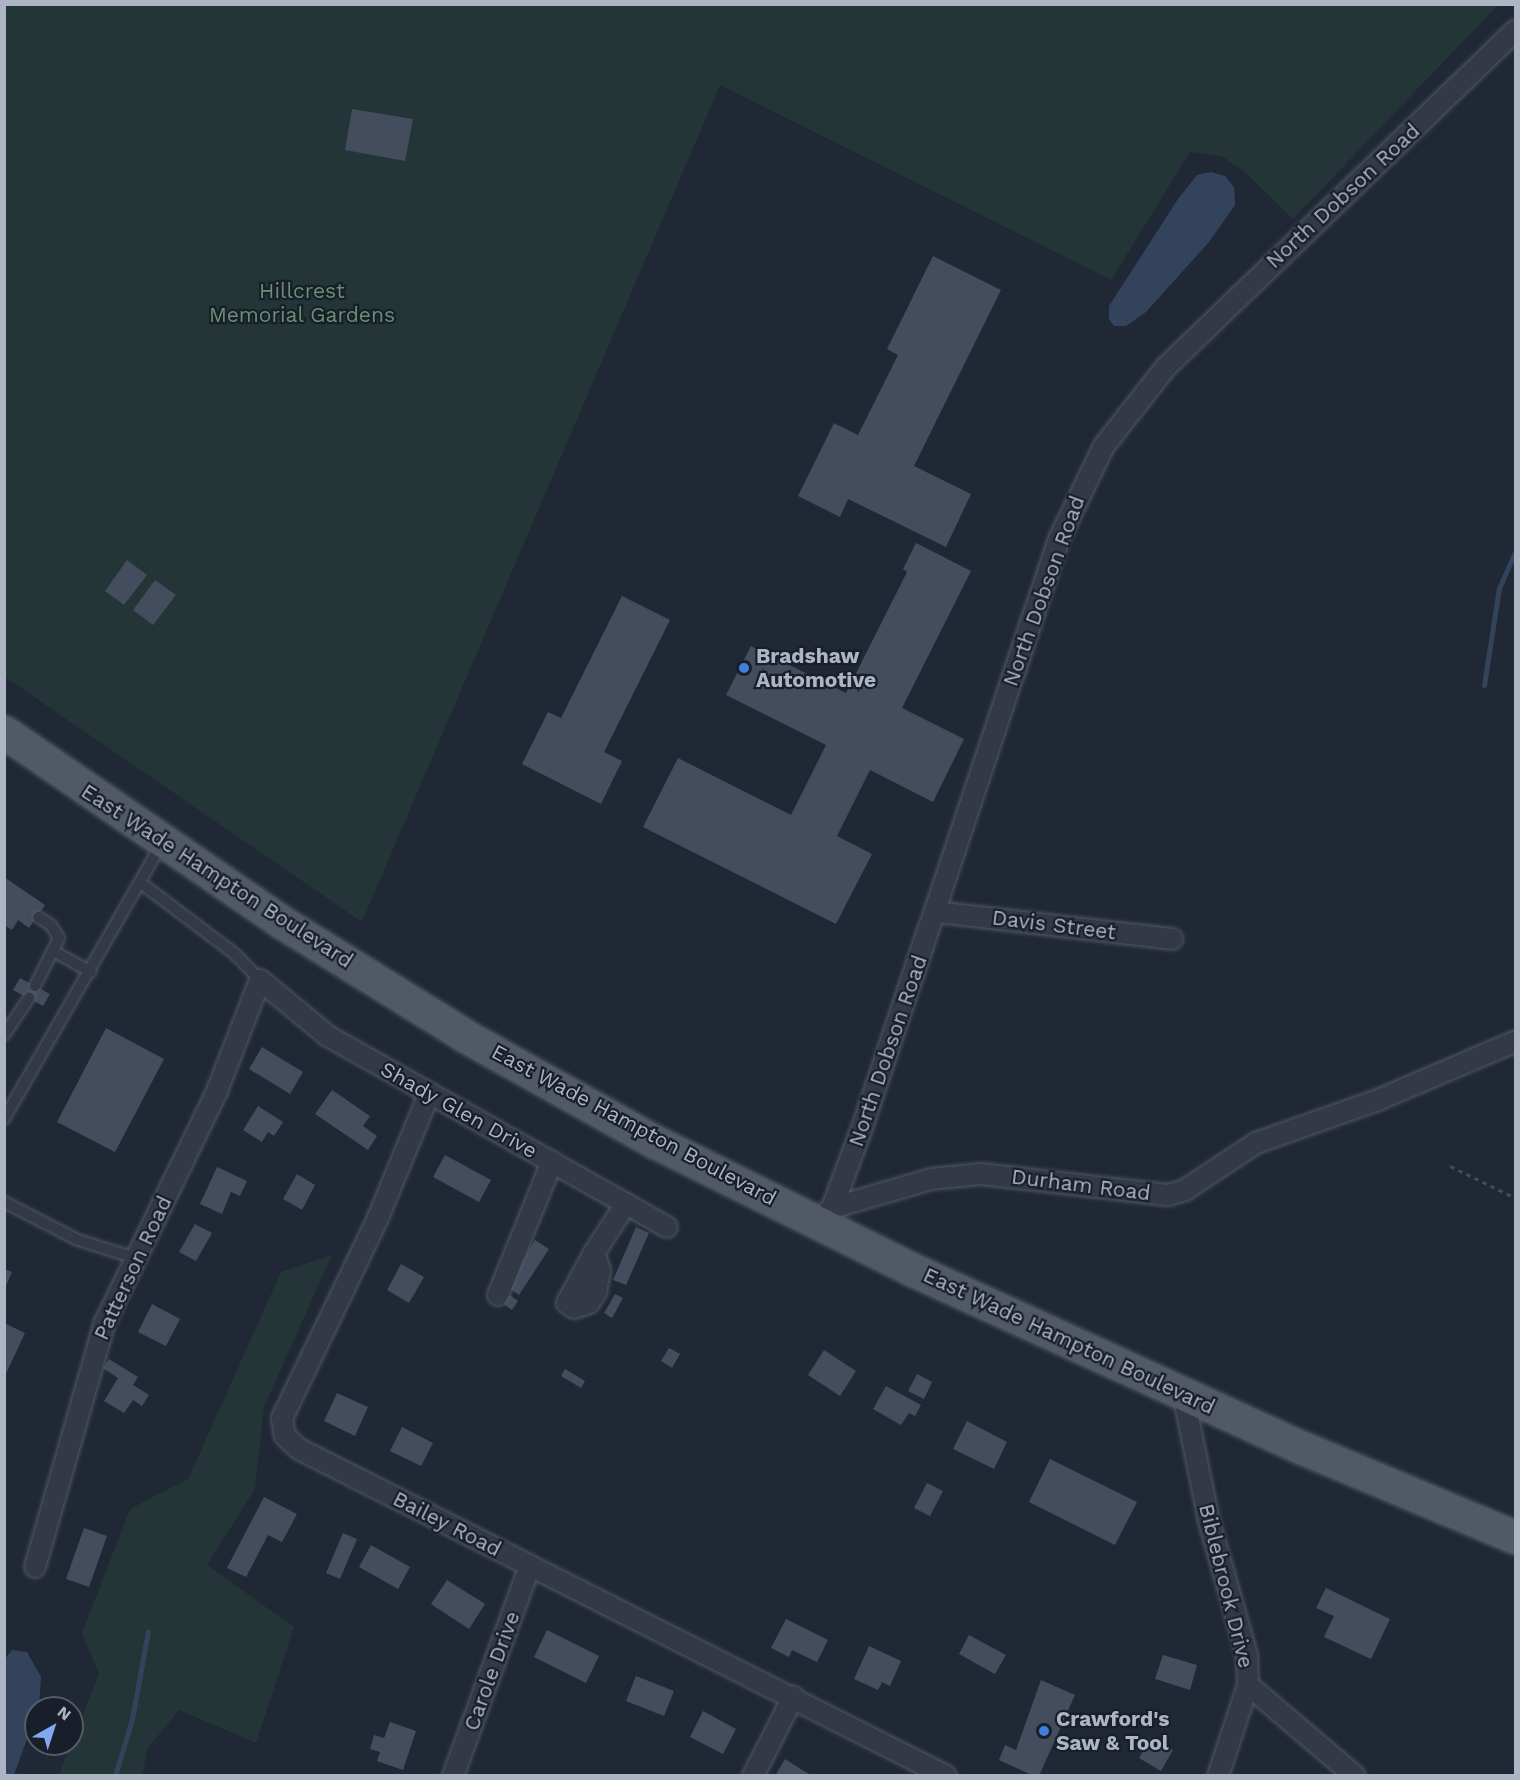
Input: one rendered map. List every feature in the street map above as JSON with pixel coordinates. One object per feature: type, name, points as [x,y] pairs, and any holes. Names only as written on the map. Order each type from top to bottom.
[{"type":"main road","name":"East Wade Hampton Boulevard","points":[[4,732],[163,843],[465,1036],[654,1142],[825,1215],[915,1271],[1302,1448],[1515,1538]]},
{"type":"main road","name":"East Wade Hampton Boulevard","points":[[1302,1448],[1515,1556]]},
{"type":"street","name":"North Dobson Road","points":[[825,1215],[936,912],[1059,539],[1080,491],[1113,432],[1166,367],[1222,310],[1309,226],[1355,189],[1515,30]]},
{"type":"street","name":"Davis Street","points":[[936,912],[1172,939]]},
{"type":"street","name":"Shady Glen Drive","points":[[260,980],[328,1036],[667,1227]]},
{"type":"street","name":"Patterson Road","points":[[35,1567],[105,1322],[217,1091],[260,980]]},
{"type":"street","name":"Durham Road","points":[[825,1215],[923,1181],[981,1174],[1168,1195],[1185,1190],[1256,1143],[1378,1100],[1515,1041]]},
{"type":"street","name":"Bailey Road","points":[[429,1094],[378,1218],[282,1418],[282,1427],[299,1449],[946,1776]]},
{"type":"street","points":[[498,1295],[552,1162]]},
{"type":"street","points":[[594,1253],[626,1204]]},
{"type":"street","name":"Biblebrook Drive","points":[[1183,1393],[1209,1521],[1247,1655],[1248,1685],[1218,1776]]},
{"type":"street","name":"Carole Drive","points":[[453,1776],[530,1566]]},
{"type":"street","points":[[1248,1685],[1355,1776]]},
{"type":"street","points":[[753,1776],[793,1697]]},
{"type":"lane","points":[[4,1119],[142,884],[163,843]]},
{"type":"lane","points":[[142,884],[235,954],[260,980]]},
{"type":"lane","points":[[35,986],[55,952],[57,933],[38,917]]},
{"type":"lane","points":[[55,952],[90,972]]},
{"type":"lane","points":[[4,1035],[29,998]]},
{"type":"lane","points":[[4,1202],[78,1240],[135,1258]]},
{"type":"path","points":[[1450,1166],[1515,1198]]},
{"type":"green space","name":"Hillcrest Memorial Gardens","points":[[5,5],[1498,5],[1293,219],[1247,174],[1222,156],[1190,152],[1111,280],[720,85],[362,922],[5,677]]},
{"type":"green space","points":[[332,1255],[264,1407],[255,1489],[207,1565],[294,1627],[256,1743],[179,1710],[148,1748],[142,1775],[59,1775],[67,1756],[84,1756],[84,1712],[99,1674],[82,1633],[130,1509],[188,1479],[281,1272]]},
{"type":"water","points":[[1211,172],[1225,176],[1234,187],[1235,205],[1209,242],[1146,312],[1126,326],[1114,326],[1109,319],[1109,306],[1178,199],[1197,175]]},
{"type":"water","points":[[12,1650],[27,1652],[41,1677],[40,1696],[24,1696],[24,1747],[14,1775],[5,1775],[5,1659]]},
{"type":"building","points":[[352,109],[413,119],[405,161],[345,150]]},
{"type":"building","points":[[933,256],[1001,290],[914,466],[971,494],[946,547],[848,499],[840,517],[798,496],[834,423],[858,435],[898,355],[887,349]]},
{"type":"building","points":[[916,543],[971,571],[902,708],[964,739],[933,802],[870,770],[837,836],[872,854],[836,924],[643,827],[678,758],[791,815],[826,745],[726,695],[751,646],[846,693],[907,572],[903,569]]},
{"type":"building","points":[[127,560],[147,575],[124,605],[105,591]]},
{"type":"building","points":[[155,580],[176,595],[153,625],[133,610]]},
{"type":"building","points":[[622,596],[670,620],[604,752],[622,761],[601,804],[522,764],[548,712],[561,718]]},
{"type":"building","points":[[4,877],[45,905],[29,928],[18,920],[12,930],[4,925]]},
{"type":"building","points":[[20,978],[50,994],[43,1006],[13,990]]},
{"type":"building","points":[[106,1028],[164,1059],[115,1152],[57,1122]]},
{"type":"building","points":[[262,1047],[303,1072],[290,1094],[249,1069]]},
{"type":"building","points":[[332,1090],[370,1116],[363,1126],[377,1136],[368,1150],[315,1114]]},
{"type":"building","points":[[258,1106],[283,1122],[274,1136],[268,1132],[262,1142],[243,1130]]},
{"type":"building","points":[[445,1155],[491,1180],[479,1202],[433,1177]]},
{"type":"building","points":[[217,1167],[247,1181],[240,1196],[231,1192],[222,1214],[200,1204]]},
{"type":"building","points":[[297,1174],[315,1185],[302,1210],[283,1199]]},
{"type":"building","points":[[195,1224],[212,1233],[196,1261],[179,1252]]},
{"type":"building","points":[[636,1227],[649,1233],[626,1285],[613,1280]]},
{"type":"building","points":[[535,1240],[549,1249],[519,1295],[506,1286]]},
{"type":"building","points":[[401,1264],[424,1277],[409,1303],[387,1290]]},
{"type":"building","points":[[4,1269],[12,1272],[4,1290]]},
{"type":"building","points":[[507,1293],[518,1301],[512,1310],[501,1302]]},
{"type":"building","points":[[615,1294],[623,1298],[612,1318],[604,1313]]},
{"type":"building","points":[[152,1304],[180,1319],[166,1346],[138,1332]]},
{"type":"building","points":[[4,1323],[25,1333],[4,1378]]},
{"type":"building","points":[[669,1348],[680,1354],[672,1368],[661,1361]]},
{"type":"building","points":[[824,1350],[856,1371],[840,1396],[808,1375]]},
{"type":"building","points":[[109,1359],[138,1377],[133,1385],[149,1395],[142,1406],[133,1400],[124,1413],[104,1401],[118,1378],[103,1368]]},
{"type":"building","points":[[565,1369],[585,1381],[581,1388],[561,1376]]},
{"type":"building","points":[[917,1374],[932,1382],[924,1399],[908,1391]]},
{"type":"building","points":[[886,1386],[921,1405],[915,1416],[909,1413],[901,1425],[873,1409]]},
{"type":"building","points":[[337,1393],[368,1407],[355,1436],[324,1421]]},
{"type":"building","points":[[967,1421],[1007,1442],[994,1469],[953,1449]]},
{"type":"building","points":[[402,1427],[433,1443],[421,1466],[390,1451]]},
{"type":"building","points":[[1050,1459],[1137,1502],[1115,1545],[1029,1502]]},
{"type":"building","points":[[927,1483],[943,1491],[930,1516],[914,1508]]},
{"type":"building","points":[[264,1497],[297,1514],[282,1542],[268,1535],[246,1577],[227,1568]]},
{"type":"building","points":[[84,1528],[107,1536],[89,1587],[66,1579]]},
{"type":"building","points":[[343,1533],[357,1539],[340,1579],[326,1573]]},
{"type":"building","points":[[371,1545],[410,1567],[398,1589],[359,1567]]},
{"type":"building","points":[[447,1580],[485,1604],[469,1629],[431,1604]]},
{"type":"building","points":[[1326,1588],[1390,1619],[1371,1659],[1324,1637],[1334,1616],[1316,1608]]},
{"type":"building","points":[[786,1619],[828,1640],[817,1662],[792,1650],[789,1657],[771,1648]]},
{"type":"building","points":[[547,1630],[599,1656],[586,1683],[534,1657]]},
{"type":"building","points":[[969,1635],[1006,1655],[995,1674],[959,1654]]},
{"type":"building","points":[[869,1646],[901,1661],[890,1686],[882,1682],[878,1690],[854,1679]]},
{"type":"building","points":[[1163,1655],[1197,1665],[1190,1690],[1155,1679]]},
{"type":"building","points":[[636,1676],[674,1691],[664,1716],[626,1701]]},
{"type":"building","points":[[1041,1680],[1075,1695],[1039,1776],[1034,1776],[999,1760],[1005,1745],[1016,1750]]},
{"type":"building","points":[[703,1711],[736,1729],[723,1754],[690,1737]]},
{"type":"building","points":[[390,1722],[416,1731],[403,1770],[377,1761],[380,1752],[370,1749],[374,1735],[384,1738]]},
{"type":"building","points":[[1150,1738],[1173,1750],[1161,1771],[1139,1758]]},
{"type":"building","points":[[785,1759],[812,1776],[775,1776]]},
{"type":"waterway","points":[[1484,685],[1499,588],[1516,550]]},
{"type":"waterway","points":[[115,1776],[132,1719],[148,1631]]},
{"type":"place","name":"Bradshaw Automotive","points":[[744,668]]},
{"type":"place","name":"Crawford's Saw & Tool","points":[[1044,1731]]}]
